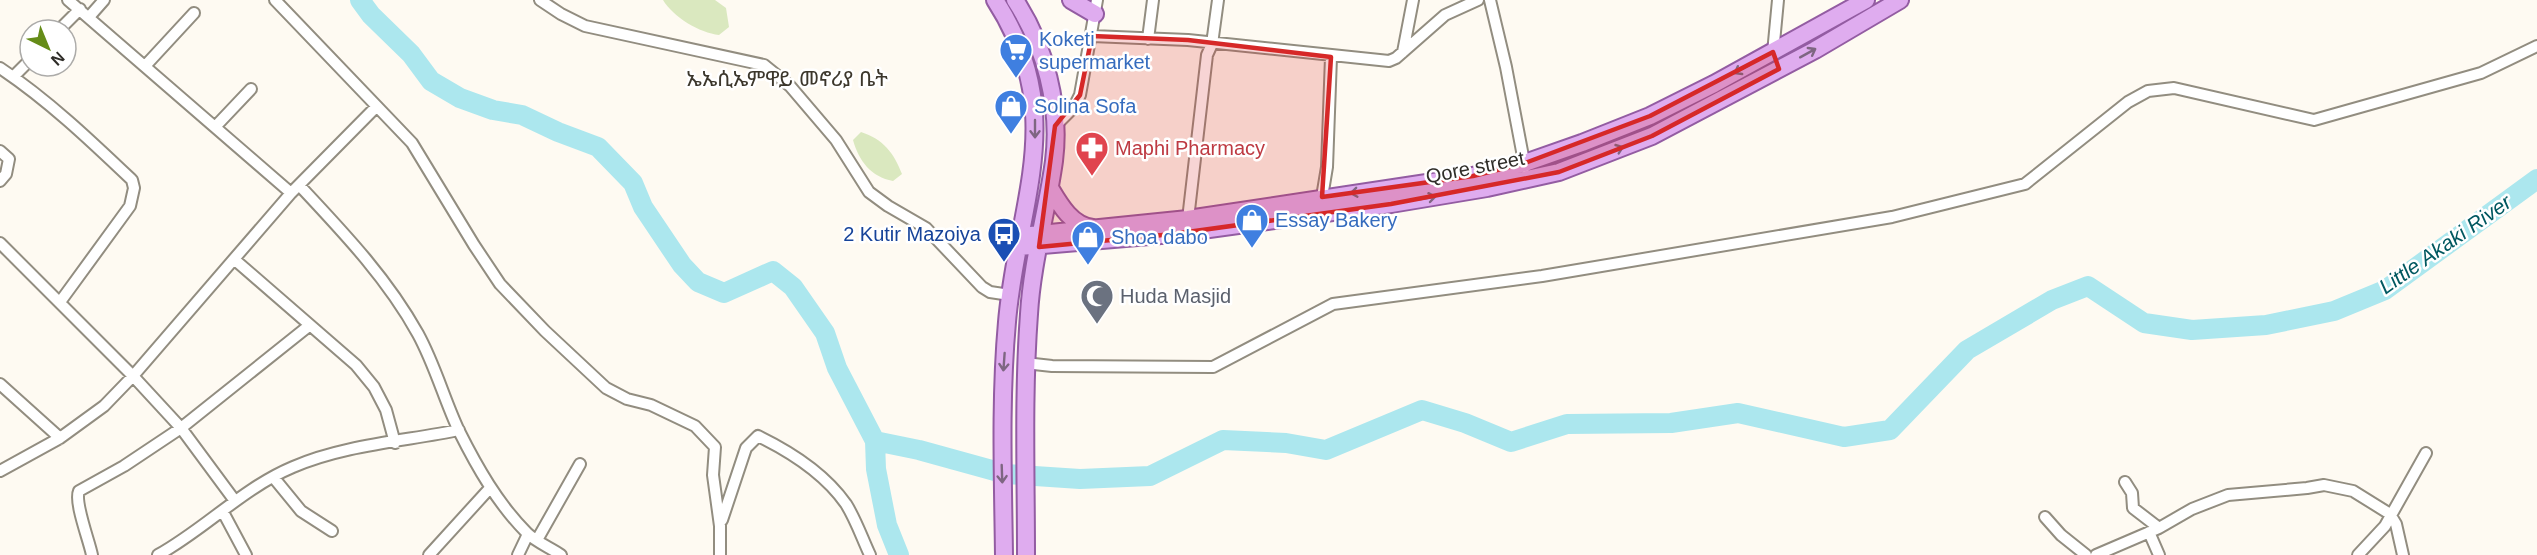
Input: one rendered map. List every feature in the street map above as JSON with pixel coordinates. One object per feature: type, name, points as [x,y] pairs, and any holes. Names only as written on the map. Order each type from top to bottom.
[{"type":"main road","points":[[995,0],[1022,51],[1032,89],[1036,124],[1034,163],[1010,295],[1004,363],[1001,433],[1004,555]]},
{"type":"main road","points":[[1015,0],[1026,16],[1039,46],[1049,81],[1055,126],[1050,188],[1029,305],[1025,363],[1026,555]]},
{"type":"main road","points":[[1071,0],[1096,7]]},
{"type":"main road","name":"Qore street","points":[[1040,240],[1096,229],[1188,219],[1473,176],[1525,163],[1650,116],[1773,52],[1866,0]]},
{"type":"main road","name":"Qore street","points":[[1020,241],[1078,242],[1173,234],[1391,204],[1559,172],[1652,136],[1779,69],[1900,0]]},
{"type":"main road","points":[[1050,188],[1062,209],[1082,227],[1096,229]]},
{"type":"main road","points":[[1034,273],[1047,254],[1078,242]]},
{"type":"street","points":[[68,0],[215,127],[295,189],[369,262],[418,334],[459,430],[490,488],[533,537],[561,555]]},
{"type":"street","points":[[89,17],[104,0]]},
{"type":"street","points":[[274,0],[376,107],[389,116],[412,143],[500,284],[545,331],[606,388],[627,399],[651,405],[695,426],[715,447],[713,475],[720,526],[720,555]]},
{"type":"street","points":[[540,0],[585,26],[764,64],[790,86],[836,140],[869,192],[926,228],[982,287],[990,292],[1010,295]]},
{"type":"street","points":[[1148,39],[1153,0]]},
{"type":"street","points":[[1188,219],[1207,55],[1212,44],[1218,0]]},
{"type":"street","points":[[1403,52],[1413,0]]},
{"type":"street","points":[[1092,36],[1212,44],[1389,61],[1396,58],[1445,15],[1478,0]]},
{"type":"street","points":[[1490,0],[1525,163],[1524,180]]},
{"type":"street","points":[[1778,0],[1773,52],[1779,69]]},
{"type":"street","points":[[1055,126],[1074,107],[1080,95],[1096,7]]},
{"type":"street","points":[[71,18],[80,9]]},
{"type":"street","points":[[146,66],[194,13]]},
{"type":"street","points":[[1025,363],[1052,366],[1213,367],[1333,304],[1542,276],[1892,217],[2025,184],[2128,102],[2148,91],[2174,88],[2314,120],[2481,73],[2537,46]]},
{"type":"street","points":[[1322,197],[1327,167],[1331,57]]},
{"type":"street","points":[[0,68],[98,146],[132,180],[134,188],[130,206],[60,302]]},
{"type":"street","points":[[13,77],[18,72]]},
{"type":"street","points":[[215,127],[251,88]]},
{"type":"street","points":[[0,471],[60,438],[104,406],[134,376],[295,189],[376,107]]},
{"type":"street","points":[[0,151],[9,159],[9,166],[0,181]]},
{"type":"street","points":[[0,243],[134,376],[181,429],[235,501]]},
{"type":"street","points":[[235,260],[356,365],[374,387],[386,410],[395,443]]},
{"type":"street","points":[[92,555],[88,534],[76,501],[79,490],[124,466],[181,429],[310,325]]},
{"type":"street","points":[[0,384],[60,438]]},
{"type":"street","points":[[161,554],[223,512],[235,501],[292,467],[340,450],[395,443],[459,430]]},
{"type":"street","points":[[720,526],[731,487],[746,448],[758,436],[780,447],[833,488],[846,505],[870,555]]},
{"type":"street","points":[[2358,555],[2385,526],[2426,453]]},
{"type":"street","points":[[518,555],[533,537],[580,464]]},
{"type":"street","points":[[274,478],[301,511],[332,531]]},
{"type":"street","points":[[2126,482],[2132,493],[2133,508],[2154,530],[2159,555]]},
{"type":"street","points":[[2096,555],[2154,530],[2192,509],[2228,495],[2324,485],[2353,491],[2390,514],[2396,524],[2403,555]]},
{"type":"street","points":[[429,555],[490,488]]},
{"type":"street","points":[[223,512],[246,555]]},
{"type":"street","points":[[2044,517],[2061,535],[2086,555]]},
{"type":"highlighted area","points":[[1092,36],[1188,40],[1331,57],[1322,197],[1473,176],[1525,163],[1650,116],[1773,52],[1779,69],[1652,136],[1559,172],[1391,204],[1173,234],[1039,247],[1055,126],[1080,95]]},
{"type":"green space","points":[[663,0],[715,0],[726,8],[729,27],[719,35],[704,31],[680,18]]},
{"type":"green space","points":[[861,132],[876,139],[887,148],[902,174],[893,181],[878,176],[867,167],[853,140]]},
{"type":"waterway","name":"Little Akaki River","points":[[360,0],[371,15],[411,54],[431,81],[460,98],[493,110],[522,115],[598,147],[633,183],[643,207],[682,265],[698,282],[724,293],[773,271],[793,287],[825,333],[837,368],[875,441],[876,469],[887,525],[899,555]]},
{"type":"waterway","name":"Little Akaki River","points":[[875,441],[919,450],[1006,474],[1080,479],[1150,476],[1223,440],[1286,443],[1326,450],[1422,410],[1465,423],[1511,442],[1567,424],[1671,423],[1738,413],[1844,437],[1890,430],[1967,350],[2052,300],[2088,286],[2144,323],[2192,330],[2266,325],[2334,311],[2385,290],[2537,179]]},
{"type":"place","name":"Koketi supermarket","points":[[1016,79]]},
{"type":"place","name":"Solina Sofa","points":[[1011,135]]},
{"type":"place","name":"Maphi Pharmacy","points":[[1092,177]]},
{"type":"place","name":"Essay Bakery","points":[[1252,249]]},
{"type":"place","name":"2 Kutir Mazoiya","points":[[1004,263]]},
{"type":"place","name":"Shoa dabo","points":[[1088,266]]},
{"type":"place","name":"Huda Masjid","points":[[1097,325]]},
{"type":"district","name":"ኤኤሲኤምዋይ መኖሪያ ቤት","points":[[787,78]]}]
